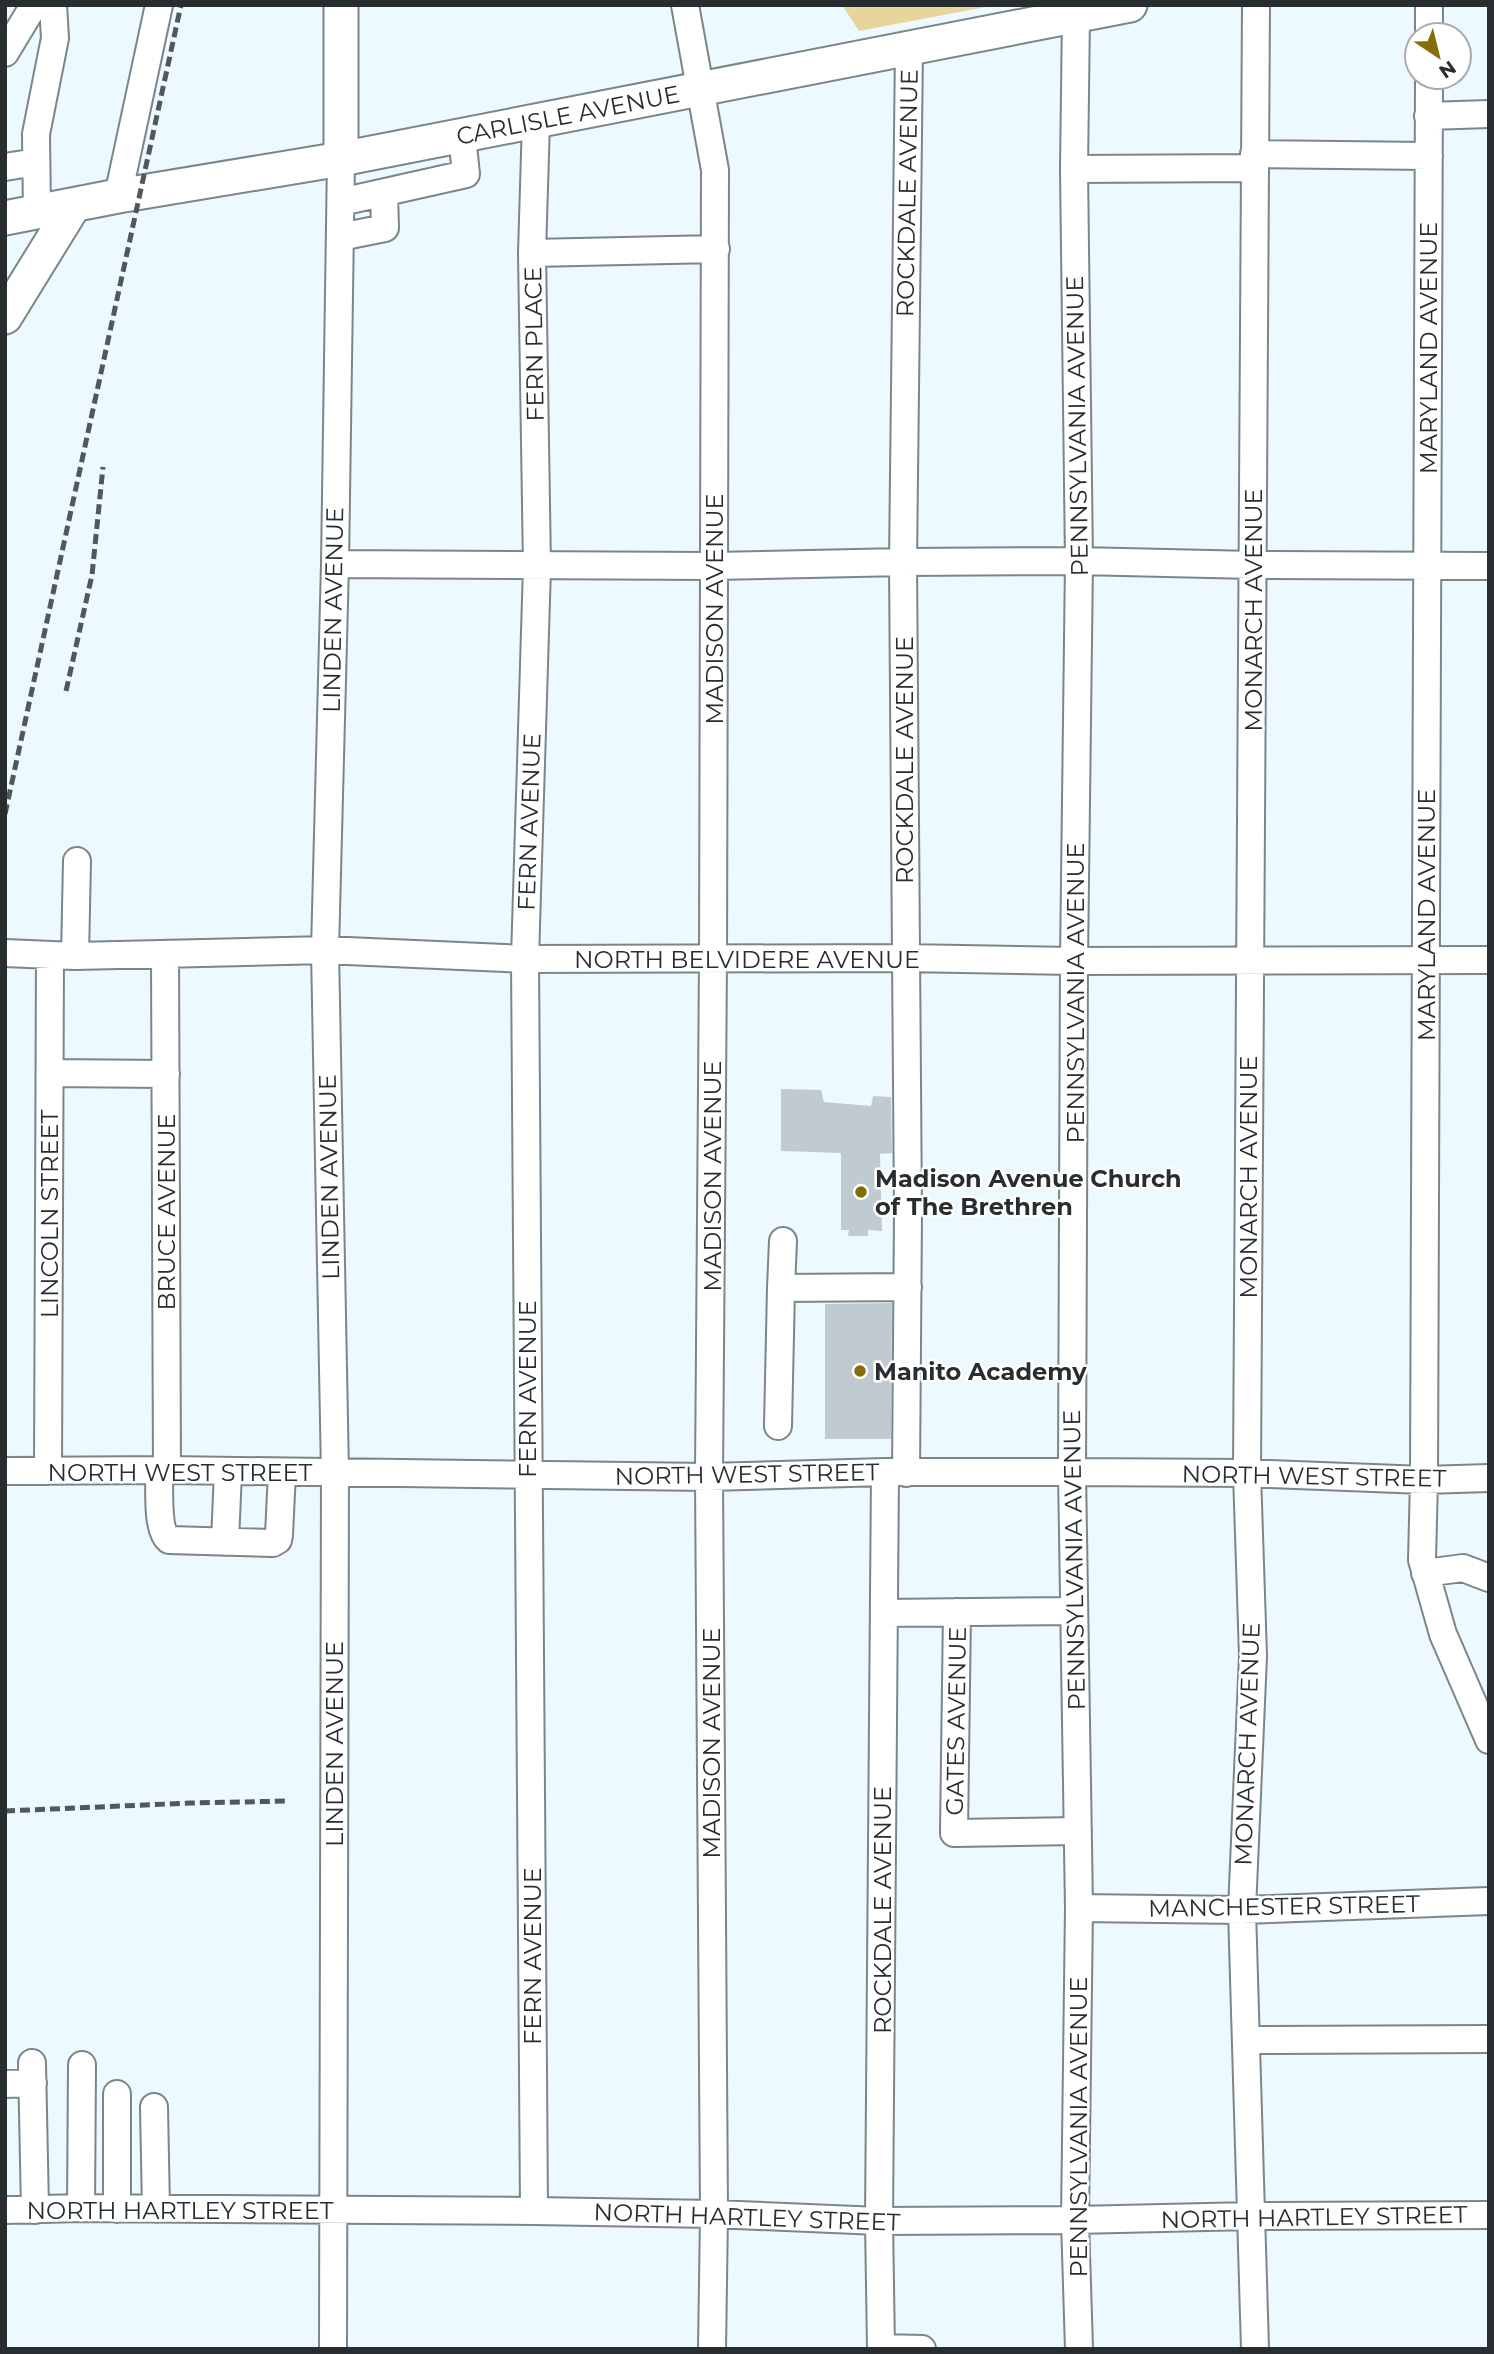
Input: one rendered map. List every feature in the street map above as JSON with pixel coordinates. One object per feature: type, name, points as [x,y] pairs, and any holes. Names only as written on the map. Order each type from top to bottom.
[{"type":"main road","name":"LINDEN AVENUE","points":[[341,5],[341,159]]},
{"type":"main road","name":"CARLISLE AVENUE","points":[[21,215],[401,148],[1130,5]]},
{"type":"main road","points":[[5,317],[74,205]]},
{"type":"street","points":[[8,41],[34,5]]},
{"type":"street","points":[[21,215],[36,162],[37,134],[55,38],[53,5]]},
{"type":"street","points":[[118,196],[159,5]]},
{"type":"street","name":"MADISON AVENUE","points":[[685,5],[715,170],[716,249],[709,1477],[714,2214],[712,2349]]},
{"type":"street","name":"MONARCH AVENUE","points":[[1255,2349],[1242,1910],[1253,1656],[1247,1474],[1256,5]]},
{"type":"street","name":"PENNSYLVANIA AVENUE","points":[[1076,15],[1074,169],[1079,561],[1072,1472],[1079,1908],[1076,2220],[1079,2349]]},
{"type":"street","name":"ROCKDALE AVENUE","points":[[881,2348],[884,1613],[908,1287],[903,562],[909,48]]},
{"type":"street","name":"MARYLAND AVENUE","points":[[1429,91],[1422,1560],[1443,1634],[1485,1724]]},
{"type":"street","points":[[1429,116],[1489,114]]},
{"type":"street","name":"FERN PLACE","points":[[536,121],[532,253],[537,567]]},
{"type":"street","points":[[341,202],[466,174],[462,136]]},
{"type":"street","points":[[340,237],[385,228],[396,190],[401,148]]},
{"type":"street","points":[[1074,169],[1429,156]]},
{"type":"street","name":"LINDEN AVENUE","points":[[333,2349],[335,1473],[325,950],[335,564],[341,159]]},
{"type":"street","points":[[5,167],[36,162]]},
{"type":"street","points":[[532,253],[716,249]]},
{"type":"street","points":[[335,564],[537,567],[1079,561],[1489,566]]},
{"type":"street","name":"FERN AVENUE","points":[[534,2211],[525,959],[537,567]]},
{"type":"street","name":"LINCOLN STREET","points":[[48,1471],[50,1073],[77,861]]},
{"type":"street","name":"NORTH BELVIDERE AVENUE","points":[[5,953],[63,956],[325,950],[525,959],[1489,961]]},
{"type":"street","name":"BRUCE AVENUE","points":[[165,954],[161,1527],[164,1537],[169,1540],[225,1542]]},
{"type":"street","points":[[50,1073],[166,1074]]},
{"type":"street","points":[[778,1426],[783,1241]]},
{"type":"street","points":[[781,1289],[908,1287]]},
{"type":"street","name":"NORTH WEST STREET","points":[[5,1471],[163,1470],[709,1477],[896,1472],[1072,1472],[1424,1480],[1489,1478]]},
{"type":"street","points":[[228,1471],[225,1542],[273,1543],[278,1540],[282,1472]]},
{"type":"street","points":[[1425,1573],[1462,1569],[1488,1571]]},
{"type":"street","points":[[884,1613],[1074,1611]]},
{"type":"street","name":"GATES AVENUE","points":[[957,1612],[954,1833],[1078,1831]]},
{"type":"street","name":"MANCHESTER STREET","points":[[1079,1908],[1242,1910],[1489,1901]]},
{"type":"street","points":[[1247,2040],[1489,2039]]},
{"type":"street","points":[[81,2208],[82,2065]]},
{"type":"street","points":[[5,2084],[33,2073],[35,2210]]},
{"type":"street","points":[[117,2094],[117,2209]]},
{"type":"street","points":[[154,2107],[156,2209]]},
{"type":"street","name":"NORTH HARTLEY STREET","points":[[5,2210],[81,2208],[534,2211],[714,2214],[880,2221],[1489,2215]]},
{"type":"street","points":[[881,2348],[922,2349]]},
{"type":"shaded area","points":[[842,5],[996,5],[859,31]]},
{"type":"building","name":"Madison Avenue Church of The Brethren","points":[[781,1089],[821,1090],[824,1102],[871,1106],[873,1096],[891,1097],[892,1153],[880,1154],[882,1231],[868,1230],[868,1236],[848,1236],[849,1230],[841,1230],[841,1153],[781,1151]]},
{"type":"building","name":"Manito Academy","points":[[892,1303],[891,1439],[825,1439],[825,1304]]},
{"type":"railway","points":[[5,814],[181,5]]},
{"type":"railway","points":[[66,691],[92,575],[103,467]]},
{"type":"railway","points":[[5,1811],[289,1801]]},
{"type":"place","name":"Madison Avenue Church of The Brethren","points":[[861,1192]]},
{"type":"place","name":"Manito Academy","points":[[860,1371]]}]
